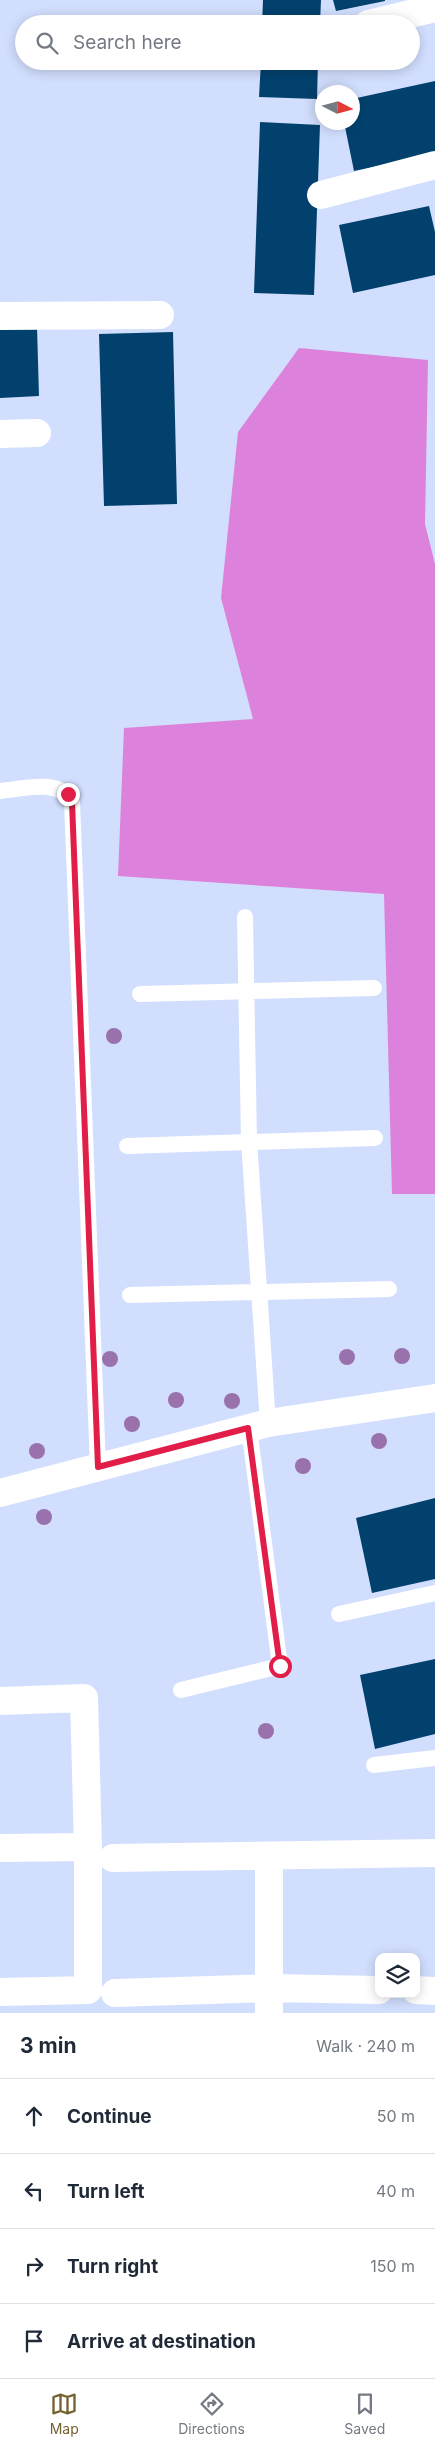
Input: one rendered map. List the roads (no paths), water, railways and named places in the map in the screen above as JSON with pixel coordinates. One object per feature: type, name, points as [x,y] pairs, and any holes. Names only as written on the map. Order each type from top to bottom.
[{"type":"street","points":[[406,15],[435,8]]},
{"type":"street","points":[[321,195],[435,165]]},
{"type":"street","points":[[0,316],[160,315]]},
{"type":"street","points":[[0,434],[37,433]]},
{"type":"street","points":[[0,1493],[258,1425],[435,1398]]},
{"type":"street","points":[[0,1701],[84,1698],[88,1847],[88,1990],[0,1992]]},
{"type":"street","points":[[0,1848],[88,1847]]},
{"type":"street","points":[[113,1858],[435,1853]]},
{"type":"street","points":[[269,1856],[269,2000]]},
{"type":"street","points":[[115,1993],[269,2000],[375,1990]]},
{"type":"street","points":[[420,1990],[435,1990]]},
{"type":"lane","points":[[0,791],[54,787],[68,794],[72,802],[98,1467]]},
{"type":"lane","points":[[181,1690],[280,1666],[258,1425],[259,1294],[249,1141],[245,916]]},
{"type":"lane","points":[[140,994],[374,988]]},
{"type":"lane","points":[[127,1146],[375,1138]]},
{"type":"lane","points":[[130,1295],[259,1294],[389,1289]]},
{"type":"lane","points":[[339,1614],[435,1593]]},
{"type":"lane","points":[[374,1765],[435,1758]]}]
